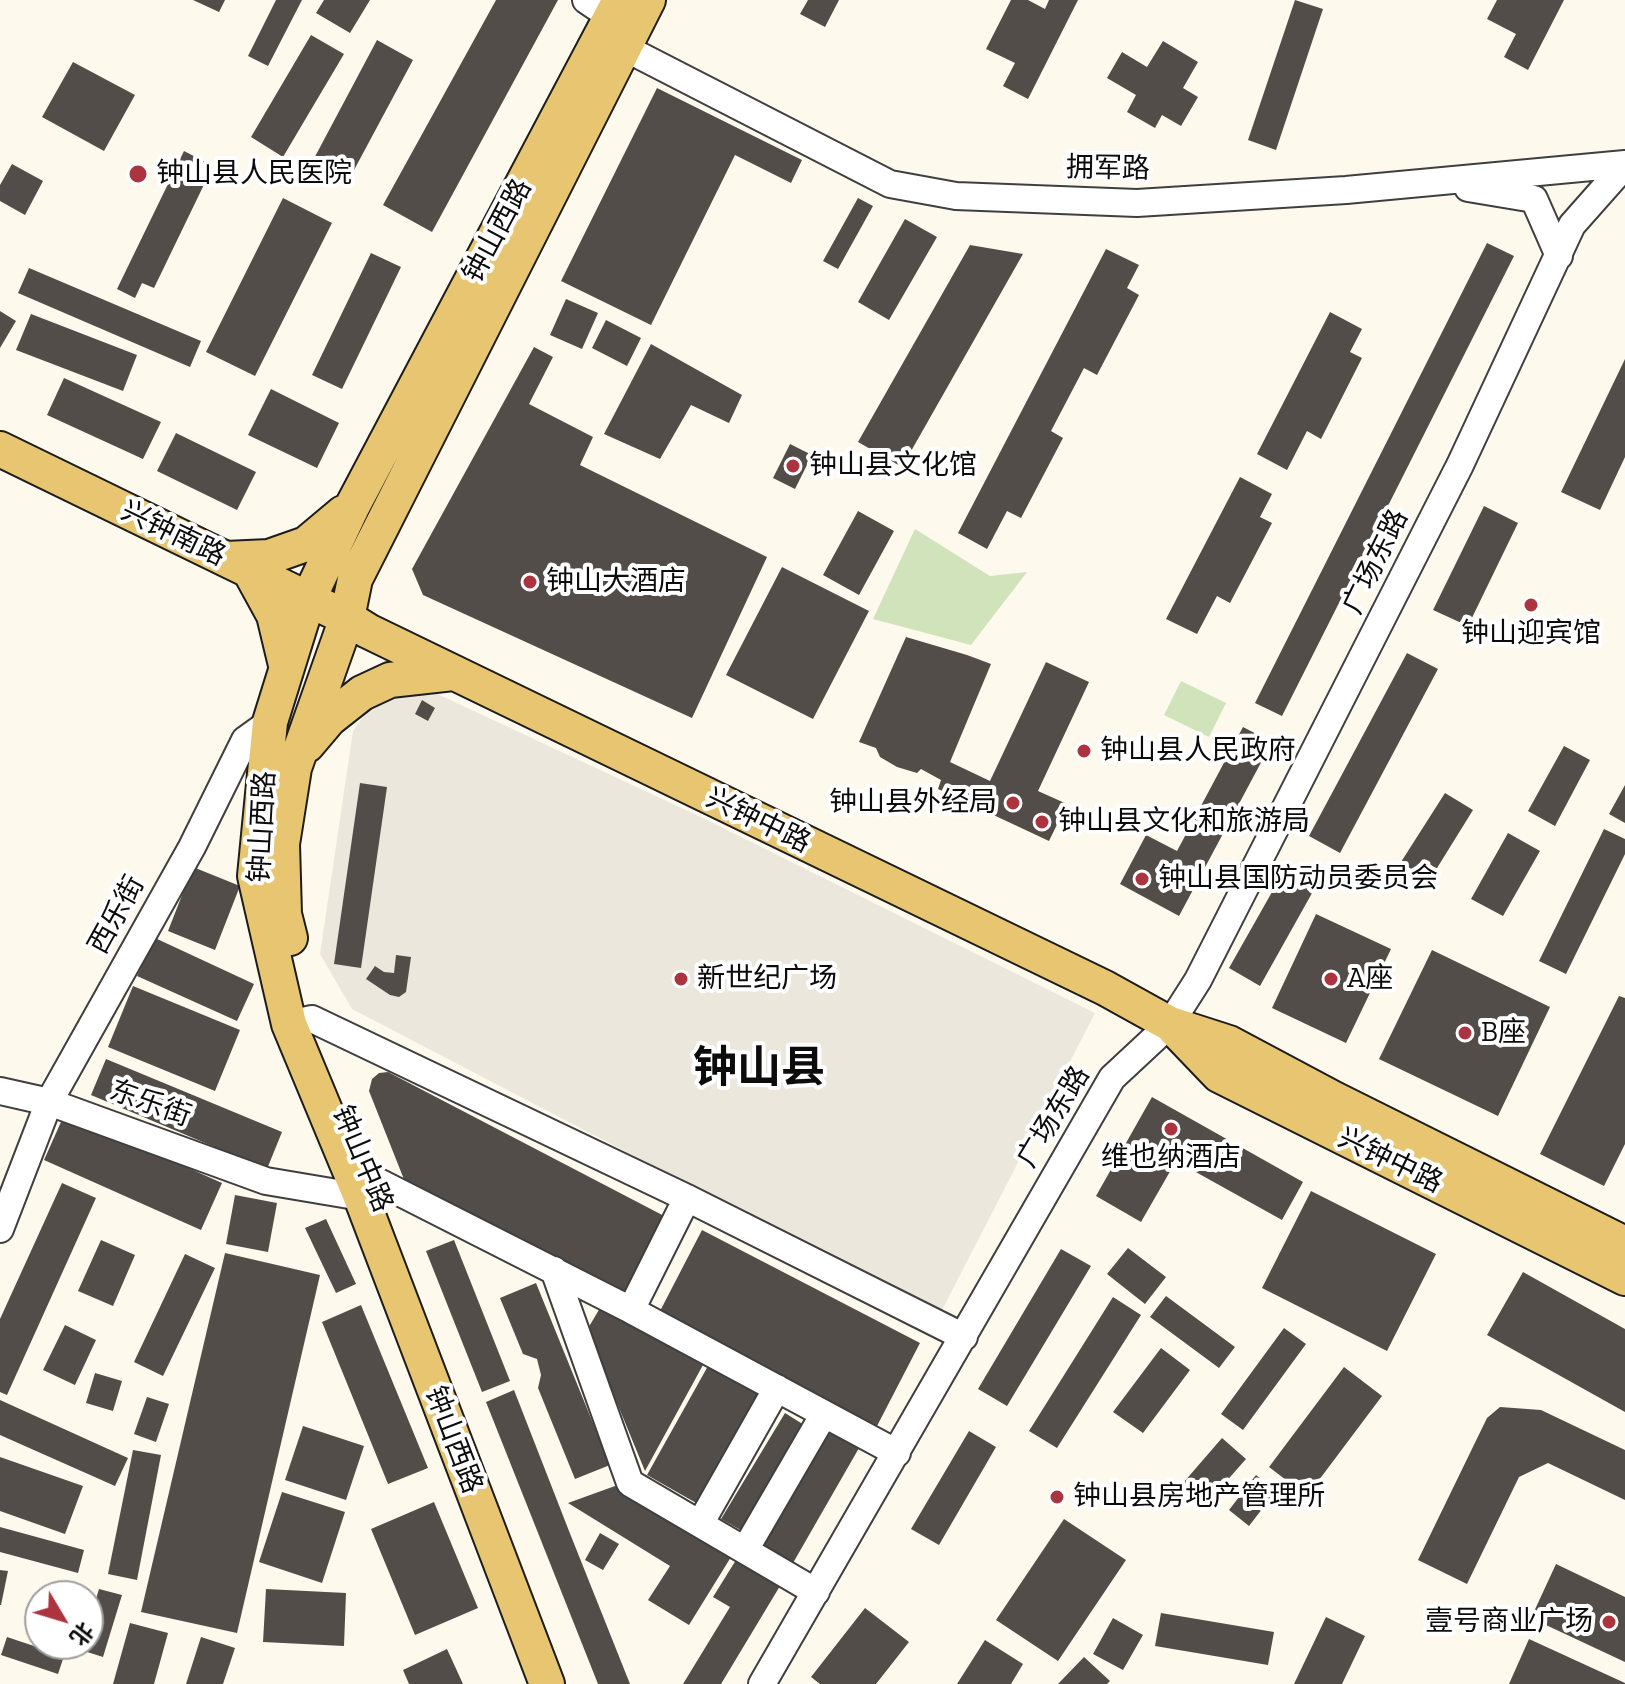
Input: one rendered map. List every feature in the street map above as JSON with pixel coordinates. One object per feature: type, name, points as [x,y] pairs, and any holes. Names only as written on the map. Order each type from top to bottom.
[{"type":"main road","name":"钟山西路","points":[[547,1684],[367,1188],[300,1022],[255,876],[270,722],[308,600],[353,505],[610,16],[648,0]]},
{"type":"main road","name":"钟山西路","points":[[347,618],[355,579],[610,16]]},
{"type":"main road","name":"兴钟南路","points":[[0,449],[347,618]]},
{"type":"main road","points":[[287,669],[274,615],[237,566],[306,544],[353,505]]},
{"type":"main road","points":[[300,1022],[284,914],[282,844],[296,758],[347,618]]},
{"type":"main road","name":"兴钟中路","points":[[347,618],[453,673],[1105,988],[1170,1024],[1229,1043],[1334,1099],[1625,1244]]},
{"type":"main road","points":[[296,758],[329,719],[362,693],[390,680],[453,673]]},
{"type":"main road","name":"兴钟中路","points":[[1170,1024],[1219,1075],[1625,1278]]},
{"type":"main road","name":"钟山中路","points":[[367,1188],[565,1684]]},
{"type":"street","name":"拥军路","points":[[610,16],[890,184],[956,196],[1137,203],[1625,164]]},
{"type":"street","name":"广场东路","points":[[762,1684],[1112,1078],[1170,1024],[1198,980],[1372,643],[1460,465],[1572,225],[1625,164]]},
{"type":"street","points":[[1417,183],[1488,190],[1534,199],[1559,256]]},
{"type":"street","name":"西乐街","points":[[49,1102],[192,847],[245,740],[270,722]]},
{"type":"street","points":[[300,1022],[687,1198],[964,1337]]},
{"type":"street","points":[[0,1091],[49,1102],[0,1229]]},
{"type":"street","name":"东乐街","points":[[49,1102],[266,1181],[367,1188],[554,1270],[897,1453]]},
{"type":"street","points":[[631,1310],[687,1198]]},
{"type":"street","points":[[554,1270],[630,1483],[816,1592]]},
{"type":"street","points":[[700,1524],[777,1388]]},
{"type":"street","points":[[745,1550],[824,1414]]},
{"type":"green space","points":[[915,529],[990,576],[1027,572],[971,645],[873,619]]},
{"type":"green space","points":[[1181,681],[1226,703],[1209,737],[1164,715]]},
{"type":"shaded area","name":"新世纪广场","points":[[414,683],[703,818],[1095,1013],[942,1310],[638,1158],[352,1009],[320,954],[353,731],[370,707]]},
{"type":"building","points":[[193,0],[225,0],[219,12]]},
{"type":"building","points":[[276,0],[302,0],[268,66],[248,56]]},
{"type":"building","points":[[324,0],[370,0],[350,33],[316,13]]},
{"type":"building","points":[[496,0],[558,0],[432,232],[383,205]]},
{"type":"building","points":[[808,0],[839,0],[825,27],[800,14]]},
{"type":"building","points":[[1011,0],[1028,0],[1045,9],[1049,0],[1078,0],[1028,99],[1003,86],[1015,63],[986,49]]},
{"type":"building","points":[[1295,0],[1323,9],[1276,150],[1248,140]]},
{"type":"building","points":[[1497,0],[1564,0],[1528,70],[1504,57],[1516,34],[1487,19]]},
{"type":"building","points":[[311,35],[344,54],[283,157],[251,137]]},
{"type":"building","points":[[377,40],[413,60],[346,185],[310,166]]},
{"type":"building","points":[[1163,41],[1198,62],[1183,88],[1198,97],[1181,126],[1162,115],[1155,128],[1127,112],[1136,95],[1107,78],[1122,52],[1147,67]]},
{"type":"building","points":[[73,62],[135,95],[104,151],[42,117]]},
{"type":"building","points":[[657,88],[802,160],[791,183],[735,155],[651,325],[561,281]]},
{"type":"building","points":[[184,151],[213,166],[154,288],[142,283],[135,298],[117,289]]},
{"type":"building","points":[[12,164],[43,181],[25,215],[0,201],[0,185]]},
{"type":"building","points":[[283,198],[332,223],[255,376],[206,352]]},
{"type":"building","points":[[858,198],[873,206],[838,269],[823,261]]},
{"type":"building","points":[[905,219],[937,237],[889,320],[858,302]]},
{"type":"building","points":[[1487,243],[1514,256],[1282,716],[1255,703]]},
{"type":"building","points":[[970,245],[1023,254],[902,467],[858,442]]},
{"type":"building","points":[[1106,249],[1139,265],[1127,288],[1139,295],[1097,375],[1084,368],[1051,431],[1063,438],[1021,518],[1007,511],[987,549],[958,533]]},
{"type":"building","points":[[371,253],[401,267],[342,389],[312,375]]},
{"type":"building","points":[[29,268],[201,341],[190,367],[18,293]]},
{"type":"building","points":[[566,299],[598,313],[582,349],[550,335]]},
{"type":"building","points":[[0,311],[16,321],[0,348]]},
{"type":"building","points":[[1330,312],[1362,329],[1350,352],[1362,358],[1321,439],[1307,431],[1287,470],[1257,454]]},
{"type":"building","points":[[31,314],[137,355],[123,391],[16,350]]},
{"type":"building","points":[[606,320],[641,338],[627,366],[592,348]]},
{"type":"building","points":[[651,344],[742,395],[729,423],[691,405],[660,459],[604,434]]},
{"type":"building","name":"钟山大酒店","points":[[534,347],[553,357],[529,404],[593,437],[580,465],[767,557],[692,718],[423,595],[412,569]]},
{"type":"building","points":[[1625,359],[1625,457],[1600,510],[1561,492]]},
{"type":"building","points":[[64,378],[161,422],[143,459],[47,415]]},
{"type":"building","points":[[271,389],[339,423],[317,468],[248,435]]},
{"type":"building","points":[[176,433],[256,472],[237,510],[157,471]]},
{"type":"building","name":"钟山县文化馆","points":[[790,444],[812,455],[795,489],[773,478]]},
{"type":"building","points":[[1240,477],[1272,494],[1260,517],[1272,523],[1230,603],[1217,596],[1197,634],[1166,619]]},
{"type":"building","points":[[1484,506],[1518,523],[1468,626],[1433,610]]},
{"type":"building","points":[[858,511],[894,531],[859,595],[823,575]]},
{"type":"building","points":[[782,567],[869,611],[813,719],[726,675]]},
{"type":"building","points":[[906,637],[991,664],[950,762],[990,781],[1046,662],[1089,682],[1038,791],[1067,804],[1049,841],[938,789],[941,780],[921,769],[917,773],[897,767],[880,757],[876,748],[859,742]]},
{"type":"building","points":[[1407,653],[1438,669],[1340,853],[1309,836]]},
{"type":"building","points":[[422,700],[435,708],[428,721],[415,714]]},
{"type":"building","points":[[1243,727],[1272,742],[1179,916],[1120,884],[1146,835],[1177,851]]},
{"type":"building","points":[[1564,746],[1590,760],[1555,826],[1528,811]]},
{"type":"building","points":[[360,783],[387,787],[361,968],[334,964]]},
{"type":"building","points":[[1625,785],[1625,823],[1609,814]]},
{"type":"building","points":[[1445,793],[1473,810],[1429,881],[1401,862]]},
{"type":"building","points":[[1604,829],[1625,839],[1625,854],[1566,974],[1539,961]]},
{"type":"building","points":[[1508,833],[1540,851],[1503,916],[1471,899]]},
{"type":"building","points":[[193,867],[240,886],[215,950],[168,931]]},
{"type":"building","points":[[1285,869],[1316,886],[1260,986],[1229,968]]},
{"type":"building","name":"A座","points":[[1316,914],[1391,949],[1346,1043],[1272,1008]]},
{"type":"building","points":[[155,938],[254,984],[237,1021],[137,976]]},
{"type":"building","name":"B座","points":[[1432,950],[1550,1007],[1498,1116],[1379,1059]]},
{"type":"building","points":[[396,955],[411,957],[406,992],[399,997],[390,995],[366,979],[375,966],[384,972],[394,973]]},
{"type":"building","points":[[133,986],[240,1030],[215,1091],[108,1047]]},
{"type":"building","points":[[1619,996],[1625,998],[1625,1144],[1604,1186],[1540,1154]]},
{"type":"building","points":[[106,1059],[282,1132],[267,1169],[91,1095]]},
{"type":"building","points":[[388,1072],[668,1218],[625,1300],[407,1187],[369,1091],[372,1079],[379,1073]]},
{"type":"building","name":"维也纳酒店","points":[[1152,1097],[1303,1182],[1282,1220],[1176,1161],[1141,1222],[1096,1196]]},
{"type":"building","points":[[65,1113],[222,1183],[201,1230],[44,1160]]},
{"type":"building","points":[[62,1183],[96,1198],[7,1395],[0,1392],[0,1319]]},
{"type":"building","points":[[1311,1191],[1436,1254],[1387,1351],[1262,1288]]},
{"type":"building","points":[[235,1195],[277,1203],[268,1252],[226,1244]]},
{"type":"building","points":[[326,1219],[356,1284],[336,1293],[305,1228]]},
{"type":"building","points":[[702,1230],[920,1343],[877,1426],[659,1313]]},
{"type":"building","points":[[101,1240],[135,1255],[113,1306],[78,1291]]},
{"type":"building","points":[[454,1240],[510,1381],[482,1392],[426,1251]]},
{"type":"building","points":[[1128,1248],[1166,1277],[1145,1304],[1107,1274]]},
{"type":"building","points":[[1061,1249],[1091,1266],[1007,1406],[978,1389]]},
{"type":"building","points":[[225,1253],[320,1275],[237,1633],[141,1612]]},
{"type":"building","points":[[185,1254],[215,1268],[163,1376],[134,1362]]},
{"type":"building","points":[[1523,1272],[1625,1329],[1625,1412],[1487,1335]]},
{"type":"building","points":[[536,1283],[610,1465],[575,1479],[538,1388],[541,1375],[537,1359],[523,1354],[500,1298]]},
{"type":"building","points":[[1166,1296],[1235,1347],[1219,1368],[1150,1317]]},
{"type":"building","points":[[1113,1297],[1141,1315],[1057,1448],[1029,1431]]},
{"type":"building","points":[[361,1305],[428,1468],[388,1484],[322,1322]]},
{"type":"building","points":[[600,1308],[703,1365],[645,1471],[587,1330]]},
{"type":"building","points":[[65,1325],[96,1340],[75,1385],[43,1370]]},
{"type":"building","points":[[1284,1328],[1306,1344],[1243,1430],[1221,1414]]},
{"type":"building","points":[[1161,1348],[1190,1370],[1143,1433],[1113,1412]]},
{"type":"building","points":[[708,1366],[759,1395],[698,1504],[647,1475]]},
{"type":"building","points":[[1344,1367],[1382,1396],[1307,1496],[1269,1467]]},
{"type":"building","points":[[95,1373],[122,1381],[113,1411],[86,1403]]},
{"type":"building","points":[[514,1390],[630,1684],[598,1684],[486,1402]]},
{"type":"building","points":[[147,1397],[169,1404],[156,1442],[134,1434]]},
{"type":"building","points":[[0,1400],[128,1458],[115,1486],[0,1435]]},
{"type":"building","points":[[1500,1407],[1541,1410],[1625,1450],[1625,1500],[1548,1463],[1519,1477],[1467,1584],[1418,1560],[1487,1418]]},
{"type":"building","points":[[785,1413],[809,1428],[746,1533],[721,1519]]},
{"type":"building","points":[[303,1426],[364,1446],[346,1500],[285,1480]]},
{"type":"building","points":[[822,1427],[859,1448],[793,1563],[756,1542]]},
{"type":"building","points":[[969,1431],[996,1447],[939,1545],[911,1529]]},
{"type":"building","points":[[1222,1438],[1246,1459],[1201,1510],[1177,1490]]},
{"type":"building","points":[[133,1450],[161,1455],[137,1580],[108,1574]]},
{"type":"building","points":[[0,1457],[83,1486],[65,1534],[0,1511]]},
{"type":"building","points":[[1256,1475],[1276,1491],[1249,1526],[1229,1510]]},
{"type":"building","points":[[615,1486],[731,1557],[689,1625],[648,1600],[670,1566],[568,1503]]},
{"type":"building","points":[[282,1492],[345,1512],[322,1583],[259,1562]]},
{"type":"building","points":[[434,1502],[478,1608],[415,1635],[371,1529]]},
{"type":"building","points":[[1064,1519],[1126,1560],[1058,1661],[996,1620]]},
{"type":"building","points":[[0,1527],[84,1550],[78,1573],[0,1552]]},
{"type":"building","points":[[600,1533],[619,1544],[603,1570],[585,1560]]},
{"type":"building","points":[[736,1560],[780,1586],[721,1684],[683,1684],[730,1607],[713,1597]]},
{"type":"building","points":[[1556,1564],[1625,1597],[1625,1662],[1531,1618]]},
{"type":"building","points":[[0,1570],[8,1571],[1,1605],[0,1605]]},
{"type":"building","points":[[266,1589],[346,1593],[344,1646],[263,1642]]},
{"type":"building","points":[[104,1590],[122,1595],[104,1654]]},
{"type":"building","points":[[865,1608],[909,1642],[876,1684],[820,1684],[811,1677]]},
{"type":"building","points":[[1161,1613],[1274,1632],[1268,1665],[1155,1646]]},
{"type":"building","points":[[1326,1617],[1365,1636],[1342,1684],[1294,1684]]},
{"type":"building","points":[[1113,1618],[1143,1635],[1123,1670],[1093,1654]]},
{"type":"building","points":[[130,1623],[168,1633],[154,1684],[113,1684]]},
{"type":"building","points":[[7,1637],[24,1643],[24,1660],[63,1660],[58,1674],[1,1655]]},
{"type":"building","points":[[201,1637],[235,1648],[223,1684],[186,1684]]},
{"type":"building","points":[[1529,1639],[1625,1683],[1625,1684],[1509,1684]]},
{"type":"building","points":[[985,1640],[1023,1664],[1011,1684],[957,1684]]},
{"type":"building","points":[[447,1649],[463,1684],[409,1684],[403,1670]]},
{"type":"building","points":[[1084,1657],[1110,1681],[1107,1684],[1058,1684]]},
{"type":"place","name":"钟山县人民医院","points":[[138,174]]},
{"type":"place","name":"钟山县文化馆","points":[[793,466]]},
{"type":"place","name":"钟山大酒店","points":[[530,582]]},
{"type":"place","name":"钟山迎宾馆","points":[[1531,605]]},
{"type":"place","name":"钟山县人民政府","points":[[1084,751]]},
{"type":"place","name":"钟山县外经局","points":[[1013,803]]},
{"type":"place","name":"钟山县文化和旅游局","points":[[1042,822]]},
{"type":"place","name":"钟山县国防动员委员会","points":[[1142,879]]},
{"type":"place","name":"新世纪广场","points":[[681,979]]},
{"type":"place","name":"A座","points":[[1331,979]]},
{"type":"place","name":"B座","points":[[1465,1033]]},
{"type":"place","name":"维也纳酒店","points":[[1171,1129]]},
{"type":"place","name":"钟山县房地产管理所","points":[[1057,1497]]},
{"type":"place","name":"壹号商业广场","points":[[1609,1622]]},
{"type":"district","name":"钟山县","points":[[759,1069]]}]
